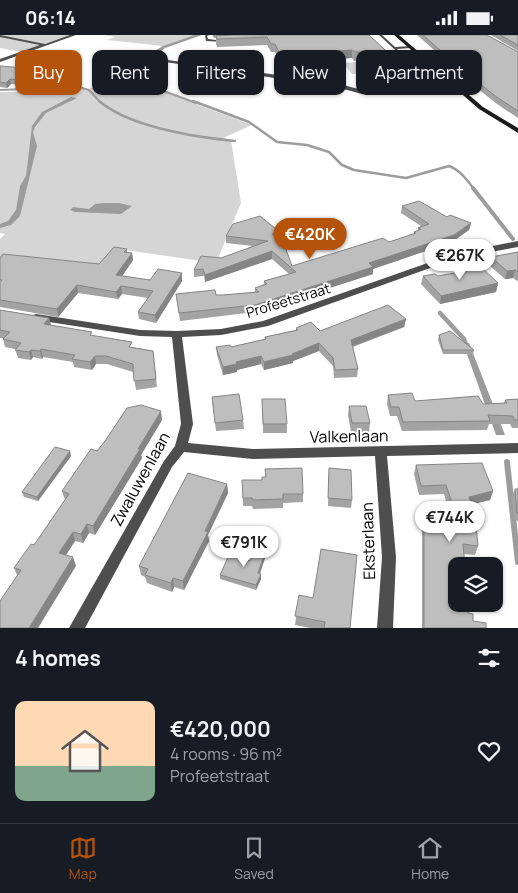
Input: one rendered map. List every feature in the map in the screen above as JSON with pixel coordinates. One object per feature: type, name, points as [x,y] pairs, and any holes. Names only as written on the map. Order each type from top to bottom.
[{"type":"main road","points":[[396,35],[413,50]]},
{"type":"main road","points":[[466,95],[481,108],[518,131]]},
{"type":"street","points":[[0,61],[74,35]]},
{"type":"street","points":[[0,36],[46,45]]},
{"type":"street","points":[[168,61],[336,85],[356,90]]},
{"type":"street","name":"Profeetstraat","points":[[28,316],[140,333],[221,332],[265,324],[456,256],[518,244]]},
{"type":"street","name":"Zwaluwenlaan","points":[[77,628],[168,464],[181,447],[187,424],[177,334]]},
{"type":"street","name":"Valkenlaan","points":[[181,447],[253,454],[518,448]]},
{"type":"street","name":"Eksterlaan","points":[[381,452],[388,557],[385,628]]},
{"type":"lane","points":[[208,35],[206,36],[207,40],[226,41]]},
{"type":"lane","points":[[380,35],[396,50]]},
{"type":"lane","points":[[394,48],[410,47]]},
{"type":"shaded area","points":[[0,35],[71,35],[27,50],[15,51],[0,48]]},
{"type":"shaded area","points":[[104,35],[194,35],[163,46],[107,40],[115,37]]},
{"type":"shaded area","points":[[194,35],[202,35],[162,50],[156,50]]},
{"type":"shaded area","points":[[356,62],[356,74],[352,74],[346,67],[346,63]]},
{"type":"shaded area","points":[[82,88],[92,88],[92,95],[168,95],[168,93],[252,125],[223,138],[231,140],[241,203],[216,263],[118,249],[100,271],[0,259],[0,239],[5,234],[0,233],[0,92],[15,92],[15,95],[82,95]]},
{"type":"shaded area","points":[[71,97],[77,98],[46,113],[35,127],[33,132],[37,146],[20,216],[11,225],[0,228],[0,224],[8,221],[16,210],[20,186],[26,176],[32,126],[42,112]]},
{"type":"shaded area","points":[[119,203],[132,206],[121,214],[75,212],[70,210],[73,207],[89,209],[95,204]]},
{"type":"shaded area","points":[[463,343],[469,343],[505,435],[496,435]]},
{"type":"building","points":[[369,35],[385,50],[356,50],[355,52],[352,50],[278,50],[275,44],[271,44],[267,37],[217,39],[216,36]]},
{"type":"building","points":[[423,35],[487,35],[518,52],[518,111],[482,86],[482,50],[440,50]]},
{"type":"building","points":[[500,35],[518,35],[518,45]]},
{"type":"building","points":[[0,66],[15,67],[15,80],[10,79],[6,83],[0,82]]},
{"type":"building","points":[[419,201],[447,217],[450,215],[471,223],[454,235],[369,263],[373,267],[255,305],[179,313],[176,294],[215,290],[216,295],[259,292],[255,288],[267,284],[264,281],[296,272],[272,251],[205,275],[203,269],[194,270],[201,256],[221,258],[268,241],[226,236],[233,224],[260,216],[280,232],[272,234],[284,244],[292,266],[383,238],[389,242],[416,233],[414,232],[421,229],[418,228],[429,224],[402,206]]},
{"type":"building","points":[[114,247],[127,249],[124,252],[132,253],[116,275],[150,280],[158,269],[182,273],[155,315],[138,312],[153,291],[121,286],[116,292],[77,285],[57,309],[0,300],[0,282],[2,280],[0,279],[0,258],[3,254],[99,264]]},
{"type":"building","points":[[518,252],[518,272],[515,270],[507,271],[491,257]]},
{"type":"building","points":[[482,268],[498,283],[441,296],[423,276],[435,274],[438,276]]},
{"type":"building","points":[[388,305],[406,319],[351,340],[358,369],[335,370],[333,358],[319,343],[293,355],[264,362],[261,356],[223,367],[216,347],[230,345],[231,347],[266,339],[265,337],[298,330],[296,328],[311,322],[320,331]]},
{"type":"building","points":[[0,310],[49,318],[44,324],[92,332],[90,335],[132,342],[129,347],[153,351],[156,379],[134,381],[133,364],[106,356],[95,356],[90,362],[72,359],[75,355],[41,349],[40,351],[31,350],[29,352],[15,350],[21,343],[3,339],[10,332],[0,330]]},
{"type":"building","points":[[450,331],[474,350],[443,350],[439,335]]},
{"type":"building","points":[[412,393],[415,401],[478,396],[483,404],[507,403],[505,400],[518,399],[518,420],[514,420],[513,416],[488,415],[490,421],[403,422],[399,407],[391,407],[388,395]]},
{"type":"building","points":[[239,394],[243,420],[215,423],[212,397]]},
{"type":"building","points":[[262,399],[285,399],[287,424],[263,424]]},
{"type":"building","points":[[141,405],[161,411],[93,526],[87,524],[81,534],[73,532],[59,553],[73,557],[29,628],[0,628],[0,601],[21,570],[14,568],[31,544],[34,545],[69,494],[62,491],[91,449],[97,451],[127,408]]},
{"type":"building","points":[[349,406],[366,406],[370,423],[352,423]]},
{"type":"building","points":[[55,447],[70,451],[37,497],[22,492]]},
{"type":"building","points":[[482,463],[493,491],[469,497],[475,515],[478,546],[463,544],[464,557],[448,557],[448,612],[468,612],[473,614],[473,621],[486,623],[486,628],[424,628],[424,521],[452,525],[452,518],[457,518],[446,485],[421,486],[416,465]]},
{"type":"building","points":[[302,468],[303,494],[283,494],[283,499],[253,500],[252,498],[243,498],[242,480],[262,480],[262,477],[266,477],[265,469]]},
{"type":"building","points":[[329,468],[351,470],[352,500],[328,498]]},
{"type":"building","points":[[188,473],[227,484],[205,531],[208,532],[183,581],[173,578],[171,583],[145,575],[148,569],[139,566]]},
{"type":"building","points":[[515,489],[518,489],[518,513],[517,513]]},
{"type":"building","points":[[321,549],[357,555],[350,628],[324,628],[325,622],[295,616],[299,595],[313,598]]},
{"type":"building","points":[[255,550],[265,553],[258,573],[261,574],[256,585],[220,575],[229,555],[250,561]]},
{"type":"waterway","points":[[0,90],[79,87],[89,90],[99,101]]},
{"type":"waterway","points":[[168,93],[196,103]]},
{"type":"waterway","points":[[99,101],[128,118],[145,124],[202,137],[235,141]]},
{"type":"waterway","points":[[193,101],[249,122],[277,142],[307,145],[329,152],[342,165],[354,170],[406,178],[449,166],[460,173],[474,189]]},
{"type":"waterway","points":[[473,188],[513,239]]},
{"type":"waterway","points":[[440,313],[464,339],[467,347]]},
{"type":"waterway","points":[[507,462],[518,562]]}]
